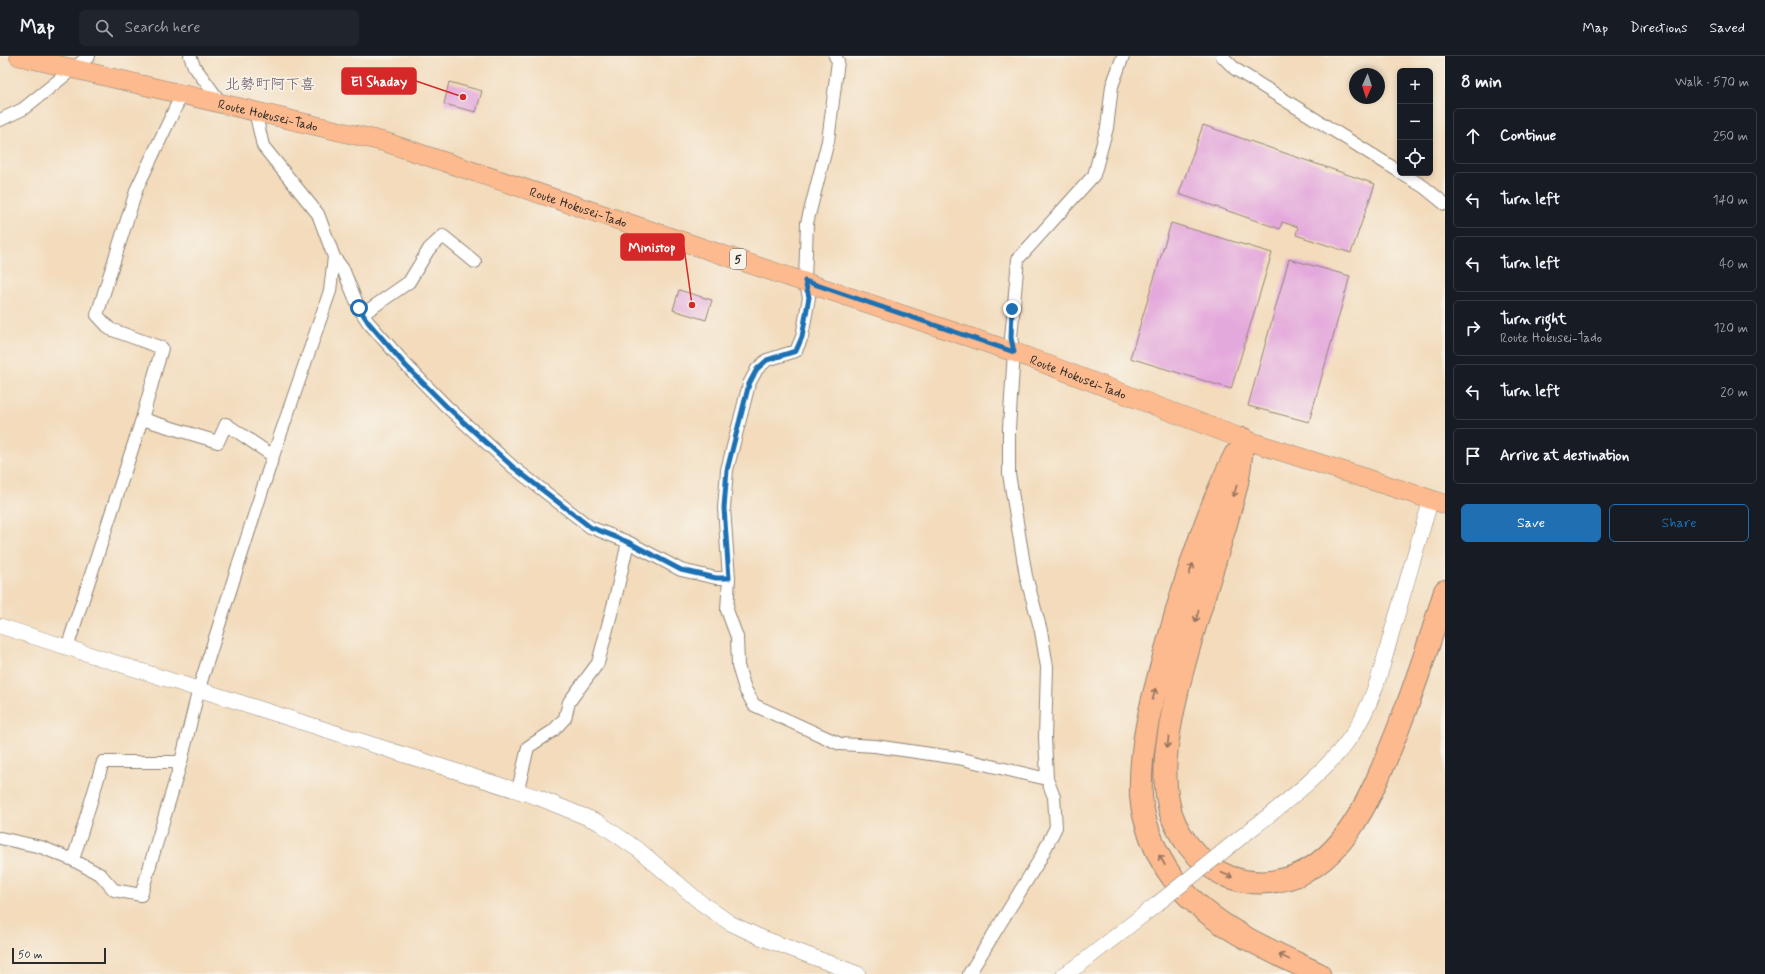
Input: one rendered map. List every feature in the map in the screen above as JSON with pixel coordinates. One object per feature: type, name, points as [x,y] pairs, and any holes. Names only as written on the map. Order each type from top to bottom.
[{"type":"highway","points":[[1243,439],[1237,485],[1194,628],[1181,677],[1170,727],[1166,769],[1167,801],[1174,824],[1193,851],[1213,868],[1229,877],[1247,881],[1265,883],[1285,880],[1301,874],[1318,864],[1346,834],[1359,816],[1387,755],[1432,635],[1445,591]]},
{"type":"highway","points":[[1243,439],[1222,481],[1178,605],[1145,732],[1142,797],[1146,822],[1156,850],[1171,877],[1189,897],[1239,934],[1319,974]]},
{"type":"main road","name":"Route Hokusei-Tado","points":[[19,56],[385,142],[1014,352],[1243,439],[1438,502]]},
{"type":"street","points":[[0,120],[23,109],[89,56]]},
{"type":"street","points":[[190,56],[194,66],[221,103]]},
{"type":"street","points":[[835,56],[838,61],[828,141],[806,222],[805,281],[809,297],[802,337],[796,351],[767,360],[757,369],[749,384],[727,470],[724,508],[729,578],[727,610],[737,637],[738,666],[744,689],[754,704],[840,744],[875,746],[958,758],[1047,779]]},
{"type":"street","points":[[969,974],[1040,859],[1056,827],[1054,797],[1047,779],[1047,667],[1041,631],[1026,576],[1009,474],[1009,428],[1014,352],[1011,338],[1018,259],[1094,175],[1107,128],[1112,86],[1123,56]]},
{"type":"street","points":[[1222,56],[1234,69],[1397,171]]},
{"type":"street","points":[[67,648],[142,419],[162,348],[110,328],[97,315],[137,188],[182,94]]},
{"type":"street","points":[[255,111],[263,146],[318,214],[334,257],[343,269],[363,314],[412,372],[446,406],[513,467],[590,527],[628,542],[681,570],[716,578],[729,578]]},
{"type":"street","points":[[1406,176],[1424,187],[1445,204]]},
{"type":"street","points":[[363,314],[409,282],[429,249],[443,236],[475,262]]},
{"type":"street","points":[[0,838],[42,848],[73,860],[101,875],[114,890],[141,895],[181,762],[199,688],[272,456],[330,291],[334,257]]},
{"type":"street","points":[[142,419],[218,442],[226,424],[272,456]]},
{"type":"street","points":[[1064,974],[1080,965],[1300,790],[1330,761],[1352,735],[1369,705],[1438,502]]},
{"type":"street","points":[[518,790],[528,747],[553,731],[565,718],[569,702],[598,663],[628,542]]},
{"type":"street","points":[[0,626],[518,790],[598,822],[640,850],[700,902],[730,923],[760,937],[858,974]]},
{"type":"street","points":[[73,860],[103,762],[181,762]]},
{"type":"building","points":[[449,82],[482,91],[476,112],[444,104]]},
{"type":"building","points":[[1203,125],[1375,184],[1351,253],[1296,235],[1298,227],[1282,222],[1280,229],[1179,194]]},
{"type":"building","points":[[1171,223],[1272,253],[1231,389],[1130,358]]},
{"type":"building","points":[[1289,259],[1350,276],[1309,422],[1248,406]]},
{"type":"building","points":[[679,290],[712,300],[706,320],[673,310]]},
{"type":"place","name":"El Shaday","points":[[463,97]]},
{"type":"place","name":"Ministop","points":[[692,305]]},
{"type":"district","name":"北勢町阿下喜","points":[[270,84]]},
{"type":"route","points":[[359,308],[368,322],[406,366],[446,406],[513,467],[590,527],[628,542],[681,570],[716,578],[729,578],[724,508],[727,470],[749,384],[757,369],[767,360],[796,351],[802,337],[809,297],[805,281],[1014,352],[1011,338],[1012,309]]}]
